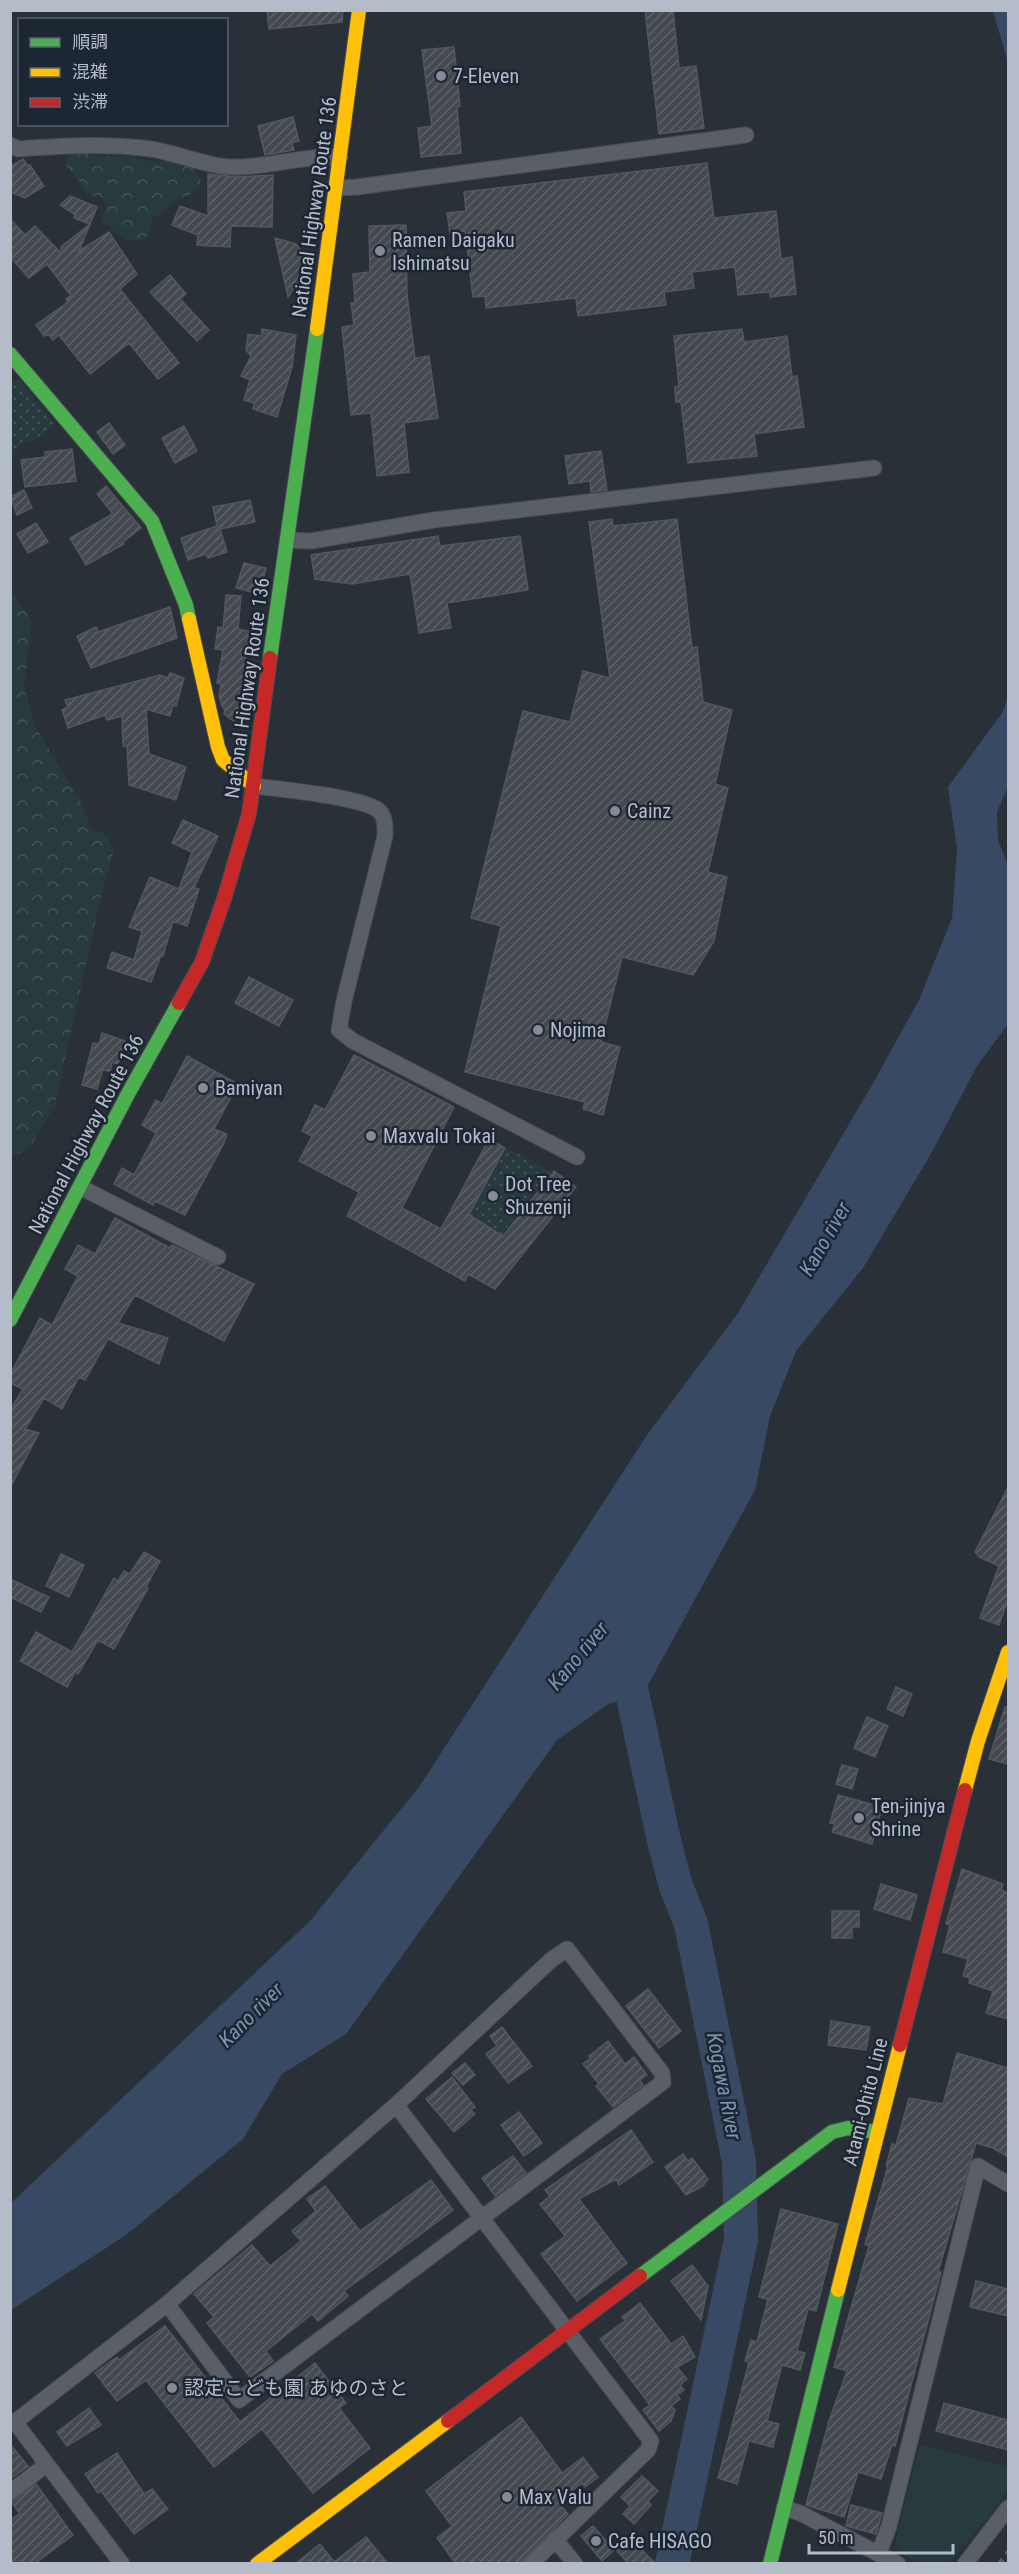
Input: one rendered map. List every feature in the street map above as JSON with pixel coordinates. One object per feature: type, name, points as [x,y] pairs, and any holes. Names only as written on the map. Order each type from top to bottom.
[{"type":"main road","name":"National Highway Route 136","points":[[10,1320],[129,1092],[202,962],[224,899],[249,814],[337,188],[359,10]]},
{"type":"main road","points":[[10,354],[152,521],[186,605],[218,747],[224,760],[254,786]]},
{"type":"main road","name":"Atami-Ohito Line","points":[[770,2564],[877,2132],[978,1741],[1008,1652]]},
{"type":"main road","points":[[257,2564],[832,2132],[848,2128],[877,2132]]},
{"type":"street","points":[[337,188],[746,135]]},
{"type":"street","points":[[13,150],[86,144],[151,149],[234,168],[320,156],[340,157]]},
{"type":"street","points":[[287,540],[311,541],[434,520],[874,468]]},
{"type":"street","points":[[254,786],[359,802],[380,810],[385,821],[385,836],[344,1001],[339,1030],[353,1041],[577,1157]]},
{"type":"street","points":[[80,1187],[218,1257]]},
{"type":"street","points":[[122,2564],[15,2422],[167,2304],[396,2105],[551,1960],[567,1949],[662,2073],[663,2082],[239,2400],[167,2304]]},
{"type":"street","points":[[396,2105],[651,2441],[648,2450],[531,2564]]},
{"type":"street","points":[[879,2553],[889,2526],[978,2166],[1008,2184]]},
{"type":"street","points":[[10,2492],[46,2465]]},
{"type":"street","points":[[784,2508],[800,2513],[898,2564]]},
{"type":"street","points":[[965,2564],[1008,2508]]},
{"type":"street","points":[[555,2539],[575,2564]]},
{"type":"green space","points":[[74,152],[115,157],[129,156],[158,163],[169,159],[186,161],[201,180],[194,193],[173,201],[159,216],[152,217],[151,229],[145,240],[124,239],[101,220],[107,204],[101,197],[87,193],[65,165],[67,157]]},
{"type":"green space","points":[[18,378],[54,424],[39,438],[21,444],[11,462],[11,384]]},
{"type":"green space","points":[[10,588],[32,622],[24,685],[34,725],[79,798],[92,829],[107,835],[114,851],[102,892],[55,1105],[30,1148],[11,1157]]},
{"type":"green space","points":[[507,1148],[550,1172],[502,1234],[487,1224],[472,1243],[441,1227],[452,1208],[470,1217]]},
{"type":"green space","points":[[920,2445],[1008,2466],[1008,2489],[991,2515],[949,2563],[932,2564],[913,2560],[895,2544]]},
{"type":"water","points":[[993,11],[1008,11],[1008,63]]},
{"type":"water","name":"Kano river","points":[[1008,698],[1008,787],[997,812],[998,840],[1008,866],[1008,1024],[977,1066],[932,1152],[863,1268],[796,1351],[770,1416],[755,1490],[643,1694],[625,1701],[610,1703],[557,1740],[346,2034],[282,2074],[243,2139],[126,2235],[11,2310],[11,2203],[310,1921],[419,1787],[647,1435],[738,1313],[872,1085],[919,1000],[952,918],[957,848],[948,787],[1002,713]]},
{"type":"building","points":[[267,10],[343,10],[342,22],[269,29]]},
{"type":"building","points":[[645,10],[673,10],[679,68],[696,66],[704,128],[659,134]]},
{"type":"building","points":[[454,47],[460,106],[457,107],[461,153],[421,157],[418,128],[432,126],[422,50]]},
{"type":"building","points":[[293,117],[299,141],[292,143],[294,150],[265,155],[258,126]]},
{"type":"building","points":[[23,159],[28,166],[30,165],[44,186],[25,198],[10,192],[10,167]]},
{"type":"building","points":[[707,163],[714,218],[776,211],[781,259],[792,257],[796,294],[770,297],[770,292],[738,295],[735,267],[692,272],[694,288],[664,292],[666,305],[578,316],[576,298],[486,308],[485,296],[473,297],[465,231],[450,233],[447,213],[466,211],[464,192]]},
{"type":"building","points":[[208,174],[236,177],[273,175],[272,227],[231,226],[230,247],[197,245],[198,235],[172,225],[180,206],[208,216]]},
{"type":"building","points":[[70,196],[97,207],[90,224],[74,218],[75,215],[60,205]]},
{"type":"building","points":[[10,219],[25,235],[35,226],[60,252],[62,246],[90,224],[79,251],[109,232],[137,274],[120,289],[179,363],[158,379],[129,343],[90,374],[59,335],[53,340],[49,335],[44,336],[36,325],[68,302],[66,299],[71,296],[47,264],[29,278],[10,257]]},
{"type":"building","points":[[406,225],[407,295],[415,358],[429,356],[438,418],[404,423],[409,472],[377,476],[371,413],[351,415],[342,327],[354,325],[351,303],[355,303],[353,274],[370,272],[369,226]]},
{"type":"building","points":[[275,238],[296,244],[306,257],[304,274],[288,297]]},
{"type":"building","points":[[170,275],[186,294],[180,299],[209,330],[197,341],[150,292]]},
{"type":"building","points":[[262,329],[296,335],[292,367],[277,417],[253,409],[254,403],[244,400],[250,380],[241,376],[251,356],[246,350],[248,334],[261,336]]},
{"type":"building","points":[[742,329],[744,342],[787,336],[792,377],[797,376],[804,427],[754,434],[757,456],[688,463],[681,402],[676,402],[675,387],[679,386],[674,336]]},
{"type":"building","points":[[109,423],[125,445],[113,454],[97,432]]},
{"type":"building","points":[[184,426],[197,451],[175,463],[162,438]]},
{"type":"building","points":[[72,449],[76,481],[25,487],[21,460],[45,457],[45,452]]},
{"type":"building","points":[[601,451],[607,490],[591,492],[590,481],[569,484],[565,456]]},
{"type":"building","points":[[106,486],[141,528],[123,542],[124,544],[86,565],[70,538],[113,514],[97,494]]},
{"type":"building","points":[[24,490],[32,508],[17,515],[10,497]]},
{"type":"building","points":[[250,500],[255,522],[220,529],[227,552],[208,558],[206,554],[188,560],[181,538],[217,526],[213,507]]},
{"type":"building","points":[[612,519],[613,526],[677,519],[692,648],[697,647],[703,702],[732,710],[715,784],[728,788],[708,872],[727,877],[714,941],[693,975],[622,957],[601,1042],[620,1047],[603,1115],[583,1109],[585,1102],[465,1072],[501,926],[471,918],[523,711],[570,722],[583,671],[610,678],[589,522]]},
{"type":"building","points":[[36,523],[48,542],[28,553],[17,534]]},
{"type":"building","points":[[438,536],[440,546],[520,536],[528,590],[447,603],[451,628],[419,633],[410,574],[352,584],[315,579],[311,555]]},
{"type":"building","points":[[244,563],[266,568],[259,594],[236,588]]},
{"type":"building","points":[[226,595],[241,596],[238,629],[249,631],[245,663],[250,664],[241,727],[224,714],[225,710],[219,696],[221,684],[217,683],[223,650],[215,649],[218,627],[223,628]]},
{"type":"building","points":[[170,607],[177,638],[91,668],[77,636],[96,627],[98,632]]},
{"type":"building","points":[[170,673],[184,678],[176,706],[173,705],[170,716],[146,709],[149,754],[186,767],[176,800],[129,785],[127,746],[123,746],[122,716],[107,720],[105,715],[68,728],[62,710],[68,707],[65,700],[160,675],[168,678]]},
{"type":"building","points":[[183,820],[218,836],[194,888],[199,889],[187,926],[173,921],[163,956],[161,955],[151,982],[107,968],[112,952],[134,960],[142,931],[129,927],[150,877],[179,889],[192,852],[172,843]]},
{"type":"building","points":[[249,977],[293,1000],[279,1026],[235,1003]]},
{"type":"building","points":[[102,1033],[125,1041],[118,1064],[112,1062],[110,1072],[103,1069],[97,1089],[82,1085],[93,1043],[99,1044]]},
{"type":"building","points":[[354,1055],[454,1107],[402,1208],[441,1229],[489,1139],[505,1148],[469,1215],[503,1236],[554,1171],[576,1187],[495,1289],[468,1274],[465,1281],[347,1216],[359,1192],[299,1161],[312,1136],[302,1131],[315,1105],[325,1110]]},
{"type":"building","points":[[187,1056],[238,1084],[214,1129],[227,1134],[224,1143],[185,1215],[155,1201],[153,1205],[114,1184],[122,1168],[134,1175],[156,1133],[142,1125],[156,1100],[162,1104]]},
{"type":"building","points":[[115,1218],[170,1248],[172,1245],[254,1284],[224,1341],[135,1295],[118,1323],[168,1338],[159,1364],[108,1339],[85,1380],[79,1377],[62,1409],[44,1398],[25,1429],[39,1433],[10,1488],[10,1410],[23,1389],[10,1383],[10,1375],[40,1318],[52,1325],[78,1276],[65,1269],[78,1245],[95,1254]]},
{"type":"building","points":[[1008,1487],[1008,1599],[999,1625],[980,1618],[999,1566],[979,1557],[975,1552]]},
{"type":"building","points":[[144,1552],[160,1561],[146,1587],[148,1588],[114,1649],[98,1640],[78,1674],[75,1672],[67,1687],[20,1661],[36,1632],[72,1652],[114,1578],[118,1581],[124,1571],[130,1574]]},
{"type":"building","points":[[61,1554],[84,1565],[69,1597],[46,1586]]},
{"type":"building","points":[[10,1579],[49,1597],[41,1612],[10,1597]]},
{"type":"building","points":[[896,1687],[912,1694],[903,1716],[887,1709]]},
{"type":"building","points":[[1005,1707],[1008,1707],[1008,1764],[989,1759]]},
{"type":"building","points":[[867,1717],[888,1726],[875,1757],[854,1748]]},
{"type":"building","points":[[842,1765],[858,1769],[852,1789],[836,1784]]},
{"type":"building","points":[[838,1795],[882,1807],[872,1844],[832,1832],[835,1824],[830,1823]]},
{"type":"building","points":[[962,1869],[1003,1884],[1001,1890],[1008,1893],[1008,2019],[986,2013],[993,1991],[969,1983],[970,1978],[963,1976],[968,1959],[943,1952],[950,1925],[946,1924]]},
{"type":"building","points":[[881,1884],[917,1895],[910,1920],[874,1909]]},
{"type":"building","points":[[832,1911],[859,1911],[859,1927],[852,1927],[852,1938],[832,1938]]},
{"type":"building","points":[[648,1989],[681,2031],[659,2048],[626,2006]]},
{"type":"building","points":[[831,2021],[870,2027],[866,2050],[828,2045]]},
{"type":"building","points":[[502,2027],[532,2066],[508,2083],[486,2054],[497,2046],[490,2036]]},
{"type":"building","points":[[608,2041],[625,2064],[634,2057],[647,2075],[640,2080],[643,2085],[613,2107],[596,2086],[599,2084],[583,2064],[591,2058],[589,2056]]},
{"type":"building","points":[[957,2053],[1008,2068],[1008,2157],[993,2148],[976,2143],[938,2272],[941,2272],[895,2446],[892,2445],[881,2479],[858,2472],[844,2517],[806,2505],[829,2421],[847,2371],[834,2367],[869,2246],[865,2244],[888,2166],[886,2166],[892,2144],[896,2145],[909,2098],[943,2104]]},
{"type":"building","points":[[465,2063],[475,2075],[463,2085],[452,2073]]},
{"type":"building","points":[[452,2077],[475,2107],[471,2110],[475,2114],[454,2132],[426,2099]]},
{"type":"building","points":[[519,2112],[542,2143],[524,2156],[501,2125]]},
{"type":"building","points":[[631,2130],[653,2162],[619,2185],[616,2179],[579,2199],[627,2263],[577,2301],[541,2254],[565,2236],[540,2204],[550,2196],[545,2190]]},
{"type":"building","points":[[683,2154],[688,2161],[692,2158],[708,2179],[703,2186],[686,2195],[665,2167]]},
{"type":"building","points":[[513,2156],[526,2173],[495,2196],[482,2178]]},
{"type":"building","points":[[431,2180],[453,2210],[344,2291],[348,2296],[318,2321],[312,2314],[266,2351],[273,2361],[250,2377],[207,2323],[214,2317],[194,2294],[252,2245],[270,2266],[301,2241],[292,2231],[316,2211],[307,2199],[325,2186],[360,2231]]},
{"type":"building","points":[[781,2209],[838,2224],[816,2311],[808,2309],[797,2351],[805,2353],[800,2370],[782,2365],[767,2421],[779,2424],[773,2447],[749,2441],[737,2484],[718,2478],[749,2362],[745,2361],[751,2340],[757,2342],[768,2299],[759,2297]]},
{"type":"building","points":[[692,2265],[708,2286],[701,2320],[671,2281]]},
{"type":"building","points":[[976,2281],[1008,2289],[1008,2316],[970,2307]]},
{"type":"building","points":[[640,2303],[671,2344],[683,2336],[695,2357],[677,2367],[687,2379],[680,2385],[684,2390],[677,2395],[680,2399],[671,2406],[675,2410],[671,2421],[659,2431],[643,2410],[650,2405],[600,2339],[625,2321],[622,2317]]},
{"type":"building","points":[[165,2326],[240,2422],[315,2363],[346,2403],[339,2408],[370,2448],[313,2493],[262,2429],[214,2467],[146,2380],[117,2401],[95,2373],[117,2357],[119,2360]]},
{"type":"building","points":[[944,2403],[1008,2420],[1008,2450],[936,2431]]},
{"type":"building","points":[[89,2408],[101,2425],[67,2446],[57,2432]]},
{"type":"building","points":[[521,2417],[562,2473],[583,2457],[598,2477],[585,2487],[582,2483],[558,2502],[568,2514],[519,2564],[456,2564],[437,2538],[452,2526],[426,2491]]},
{"type":"building","points":[[10,2444],[28,2466],[10,2479]]},
{"type":"building","points":[[117,2453],[144,2494],[152,2489],[168,2509],[134,2534],[101,2491],[98,2493],[85,2474]]},
{"type":"building","points":[[642,2476],[658,2491],[648,2501],[651,2505],[634,2524],[623,2514],[630,2506],[621,2497]]},
{"type":"building","points":[[36,2484],[73,2535],[34,2564],[10,2564],[10,2520],[20,2514],[11,2502]]},
{"type":"building","points":[[851,2505],[882,2513],[876,2534],[846,2526]]},
{"type":"building","points":[[593,2526],[614,2550],[602,2561],[581,2536]]},
{"type":"building","points":[[366,2537],[388,2564],[295,2564],[320,2544],[334,2562]]},
{"type":"building","points":[[630,2538],[656,2564],[629,2564],[617,2551]]},
{"type":"waterway","name":"Kogawa River","points":[[623,1651],[665,1845],[676,1886],[691,1924],[739,2162],[741,2240],[672,2564]]},
{"type":"railway","points":[[999,2564],[1008,2552]]},
{"type":"traffic: fast","points":[[270,658],[317,329]]},
{"type":"traffic: fast","points":[[10,354],[152,521],[186,605],[189,619]]},
{"type":"traffic: fast","points":[[10,1320],[129,1092],[179,1003]]},
{"type":"traffic: fast","points":[[640,2276],[832,2132],[848,2128],[877,2132]]},
{"type":"traffic: fast","points":[[770,2564],[838,2290]]},
{"type":"traffic: slow","points":[[317,329],[359,10]]},
{"type":"traffic: slow","points":[[189,619],[218,747],[223,760],[254,786]]},
{"type":"traffic: slow","points":[[965,1790],[978,1741],[1008,1652]]},
{"type":"traffic: slow","points":[[838,2290],[900,2045]]},
{"type":"traffic: slow","points":[[257,2564],[448,2421]]},
{"type":"traffic: jam","points":[[179,1003],[202,962],[224,899],[249,814],[270,658]]},
{"type":"traffic: jam","points":[[900,2045],[965,1790]]},
{"type":"traffic: jam","points":[[448,2421],[640,2276]]},
{"type":"place","name":"7-Eleven","points":[[441,76]]},
{"type":"place","name":"Ramen Daigaku Ishimatsu","points":[[380,251]]},
{"type":"place","name":"Cainz","points":[[615,811]]},
{"type":"place","name":"Nojima","points":[[538,1030]]},
{"type":"place","name":"Bamiyan","points":[[203,1088]]},
{"type":"place","name":"Maxvalu Tokai","points":[[371,1136]]},
{"type":"place","name":"Dot Tree Shuzenji","points":[[493,1196]]},
{"type":"place","name":"Ten-jinjya Shrine","points":[[859,1818]]},
{"type":"place","name":"認定こども園 あゆのさと","points":[[172,2388]]},
{"type":"place","name":"Max Valu","points":[[507,2497]]},
{"type":"place","name":"Cafe HISAGO","points":[[596,2541]]}]
